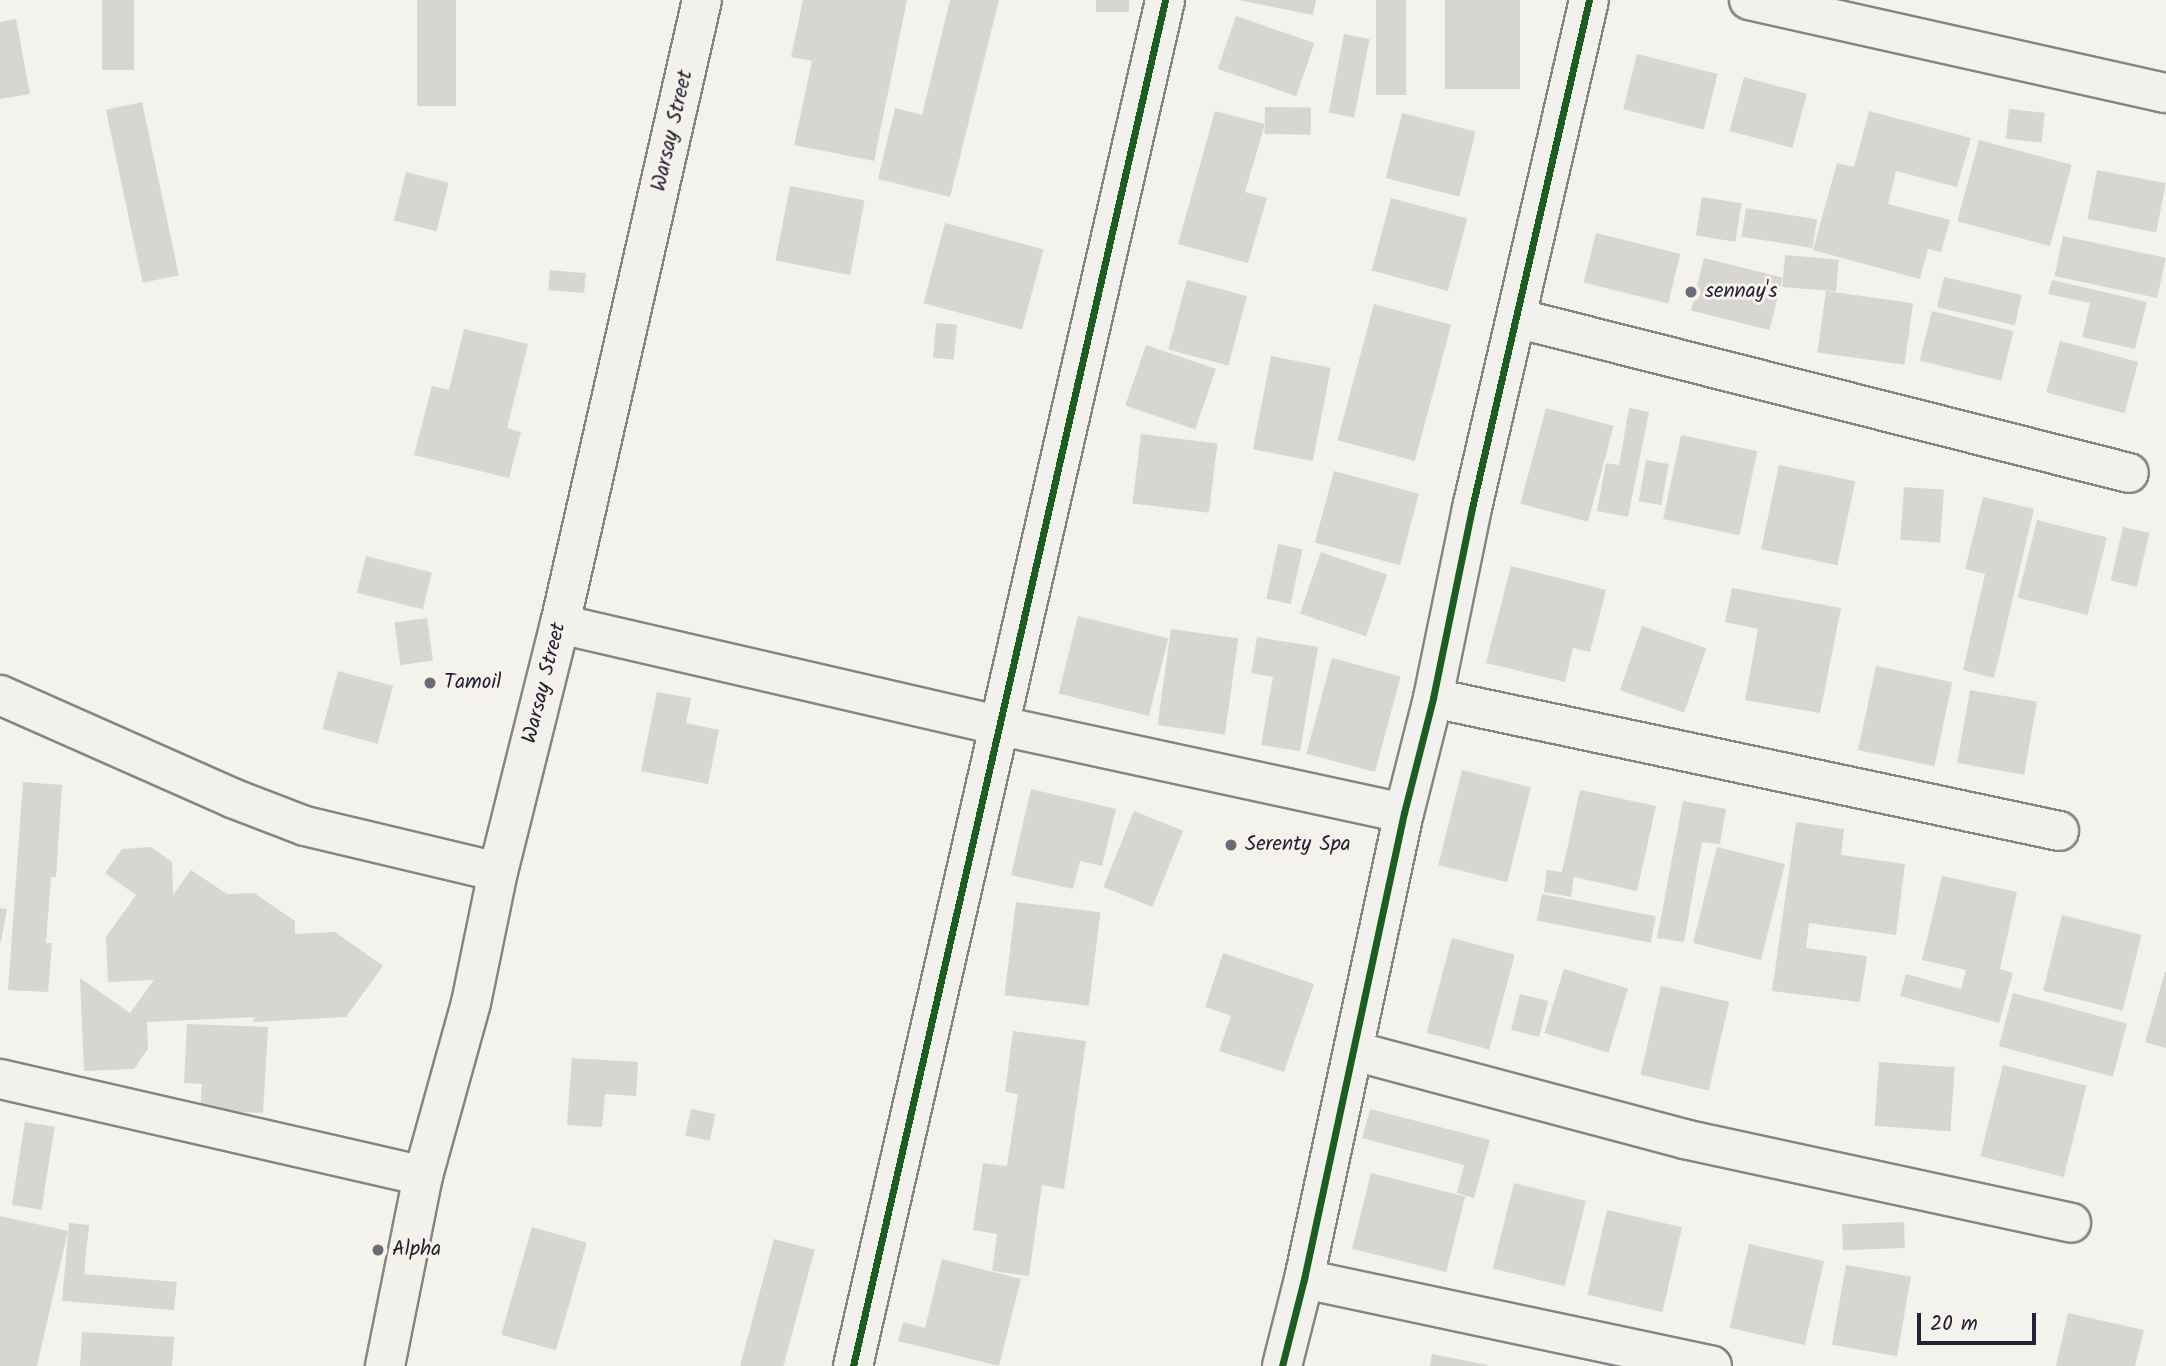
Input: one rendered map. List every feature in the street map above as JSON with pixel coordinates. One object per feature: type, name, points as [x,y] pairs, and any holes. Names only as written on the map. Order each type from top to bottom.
[{"type":"street","name":"Warsay Street","points":[[384,1366],[424,1176],[471,1003],[498,872],[560,624],[702,0]]},
{"type":"street","points":[[853,1366],[1165,0]]},
{"type":"street","points":[[1282,1366],[1304,1279],[1404,813],[1433,698],[1472,508],[1589,0]]},
{"type":"street","points":[[1749,0],[2166,93]]},
{"type":"street","points":[[1516,317],[2129,473]]},
{"type":"street","points":[[560,624],[1001,726],[1404,813]]},
{"type":"street","points":[[0,695],[232,798],[305,826],[498,872]]},
{"type":"street","points":[[1433,698],[2059,831]]},
{"type":"street","points":[[1354,1051],[1684,1139],[2071,1223]]},
{"type":"street","points":[[0,1079],[424,1176]]},
{"type":"street","points":[[1304,1279],[1655,1360],[1712,1366]]},
{"type":"building","points":[[102,0],[134,0],[134,70],[102,70]]},
{"type":"building","points":[[417,0],[456,0],[456,106],[417,106]]},
{"type":"building","points":[[803,0],[907,0],[874,161],[794,145],[812,61],[791,57]]},
{"type":"building","points":[[950,0],[999,0],[950,197],[878,179],[895,108],[922,115]]},
{"type":"building","points":[[1096,0],[1129,0],[1129,12],[1096,12]]},
{"type":"building","points":[[1238,0],[1316,0],[1313,15]]},
{"type":"building","points":[[1376,0],[1406,0],[1406,95],[1376,95]]},
{"type":"building","points":[[1445,0],[1520,0],[1520,89],[1445,89]]},
{"type":"building","points":[[1236,16],[1314,43],[1296,96],[1218,69]]},
{"type":"building","points":[[16,19],[30,94],[0,99],[0,22]]},
{"type":"building","points":[[1344,34],[1370,39],[1354,117],[1329,113]]},
{"type":"building","points":[[1637,54],[1718,74],[1704,129],[1623,109]]},
{"type":"building","points":[[1744,77],[1807,94],[1792,148],[1730,131]]},
{"type":"building","points":[[142,102],[179,275],[143,283],[106,110]]},
{"type":"building","points":[[1265,107],[1311,108],[1311,135],[1265,134]]},
{"type":"building","points":[[2009,109],[2045,113],[2042,143],[2006,139]]},
{"type":"building","points":[[1215,111],[1265,124],[1245,192],[1267,198],[1248,263],[1178,244]]},
{"type":"building","points":[[1869,111],[1971,138],[1957,187],[1896,171],[1888,204],[1950,220],[1941,252],[1928,249],[1920,279],[1813,250],[1837,163],[1854,167]]},
{"type":"building","points":[[1402,113],[1476,131],[1460,196],[1386,178]]},
{"type":"building","points":[[1979,140],[2072,165],[2050,246],[1957,221]]},
{"type":"building","points":[[2097,170],[2166,183],[2156,232],[2087,219]]},
{"type":"building","points":[[406,172],[449,183],[437,231],[394,221]]},
{"type":"building","points":[[790,186],[865,201],[850,275],[775,261]]},
{"type":"building","points":[[1702,197],[1742,203],[1735,242],[1696,236]]},
{"type":"building","points":[[1391,198],[1467,218],[1448,291],[1372,270]]},
{"type":"building","points":[[1746,208],[1817,219],[1813,248],[1741,237]]},
{"type":"building","points":[[945,223],[1044,249],[1022,330],[924,303]]},
{"type":"building","points":[[1596,233],[1680,254],[1668,304],[1584,282]]},
{"type":"building","points":[[2063,236],[2166,258],[2157,298],[2054,276]]},
{"type":"building","points":[[1785,255],[1839,260],[1836,292],[1782,287]]},
{"type":"building","points":[[1704,258],[1783,278],[1770,330],[1691,310]]},
{"type":"building","points":[[550,270],[586,273],[584,293],[548,290]]},
{"type":"building","points":[[1944,277],[2022,295],[2015,325],[1937,307]]},
{"type":"building","points":[[1187,280],[1247,296],[1228,366],[1168,350]]},
{"type":"building","points":[[2052,280],[2147,302],[2135,349],[2082,337],[2090,303],[2048,294]]},
{"type":"building","points":[[1826,291],[1913,303],[1905,365],[1817,352]]},
{"type":"building","points":[[1374,304],[1451,325],[1415,461],[1338,440]]},
{"type":"building","points":[[1932,311],[2014,331],[2001,381],[1920,360]]},
{"type":"building","points":[[936,323],[957,325],[954,360],[933,358]]},
{"type":"building","points":[[464,329],[528,344],[507,428],[521,432],[509,478],[414,455],[432,386],[449,390]]},
{"type":"building","points":[[2060,341],[2138,362],[2125,413],[2046,392]]},
{"type":"building","points":[[1146,345],[1216,369],[1195,430],[1125,406]]},
{"type":"building","points":[[1271,356],[1331,368],[1313,461],[1253,449]]},
{"type":"building","points":[[1546,408],[1614,426],[1588,522],[1520,504]]},
{"type":"building","points":[[1629,408],[1649,412],[1628,517],[1597,511],[1606,463],[1619,465]]},
{"type":"building","points":[[1141,434],[1217,443],[1209,513],[1132,503]]},
{"type":"building","points":[[1681,435],[1757,451],[1739,535],[1663,519]]},
{"type":"building","points":[[1646,460],[1669,464],[1661,505],[1639,501]]},
{"type":"building","points":[[1779,465],[1855,481],[1837,565],[1761,549]]},
{"type":"building","points":[[1334,471],[1419,494],[1400,565],[1315,542]]},
{"type":"building","points":[[1904,487],[1944,490],[1940,543],[1900,540]]},
{"type":"building","points":[[1983,497],[2034,509],[1994,678],[1963,670],[1985,574],[1965,569]]},
{"type":"building","points":[[2037,520],[2107,537],[2088,615],[2018,598]]},
{"type":"building","points":[[2123,527],[2149,533],[2137,587],[2111,581]]},
{"type":"building","points":[[1278,544],[1302,549],[1291,604],[1266,599]]},
{"type":"building","points":[[1321,552],[1387,575],[1366,636],[1300,613]]},
{"type":"building","points":[[366,556],[432,572],[423,609],[357,593]]},
{"type":"building","points":[[1511,566],[1606,590],[1590,652],[1573,648],[1565,682],[1486,663]]},
{"type":"building","points":[[1732,588],[1841,608],[1820,713],[1745,700],[1758,629],[1725,622]]},
{"type":"building","points":[[1078,616],[1168,638],[1149,716],[1059,694]]},
{"type":"building","points":[[427,618],[433,661],[400,665],[394,623]]},
{"type":"building","points":[[1642,626],[1706,648],[1684,712],[1620,690]]},
{"type":"building","points":[[1171,629],[1238,638],[1225,735],[1158,725]]},
{"type":"building","points":[[1257,637],[1318,647],[1300,751],[1261,745],[1273,677],[1251,673]]},
{"type":"building","points":[[1332,658],[1401,676],[1375,772],[1306,754]]},
{"type":"building","points":[[1876,666],[1952,682],[1934,766],[1858,750]]},
{"type":"building","points":[[338,671],[393,686],[378,744],[322,729]]},
{"type":"building","points":[[1970,690],[2037,702],[2024,775],[1957,763]]},
{"type":"building","points":[[657,692],[691,698],[686,723],[719,730],[708,784],[641,771]]},
{"type":"building","points":[[1462,770],[1531,787],[1507,882],[1438,865]]},
{"type":"building","points":[[23,782],[62,785],[56,877],[51,877],[46,943],[52,943],[48,992],[8,990]]},
{"type":"building","points":[[1031,789],[1116,809],[1102,866],[1080,861],[1073,889],[1011,875]]},
{"type":"building","points":[[1580,790],[1656,806],[1637,891],[1574,877],[1571,897],[1544,892],[1547,870],[1562,872]]},
{"type":"building","points":[[1683,801],[1726,809],[1720,844],[1702,842],[1684,942],[1657,938]]},
{"type":"building","points":[[1134,811],[1183,831],[1152,907],[1103,887]]},
{"type":"building","points":[[1796,822],[1844,829],[1841,855],[1905,864],[1896,935],[1809,923],[1806,948],[1867,956],[1860,1002],[1772,991]]},
{"type":"building","points":[[151,847],[172,862],[173,895],[191,870],[227,894],[254,893],[295,921],[295,934],[335,932],[383,966],[346,1017],[252,1022],[256,1017],[147,1022],[148,1049],[134,1069],[84,1071],[80,978],[130,1013],[154,980],[108,982],[106,937],[136,895],[105,873],[122,849]]},
{"type":"building","points":[[1717,847],[1785,864],[1761,960],[1693,943]]},
{"type":"building","points":[[1942,876],[2017,892],[2000,969],[2013,973],[1999,1023],[1900,996],[1906,974],[1961,989],[1966,970],[1922,960]]},
{"type":"building","points":[[1542,894],[1656,916],[1651,943],[1537,921]]},
{"type":"building","points":[[1016,902],[1100,912],[1089,1006],[1005,995]]},
{"type":"building","points":[[0,908],[7,909],[1,942],[0,942]]},
{"type":"building","points":[[2062,915],[2142,935],[2123,1011],[2043,991]]},
{"type":"building","points":[[1452,938],[1515,955],[1489,1049],[1427,1033]]},
{"type":"building","points":[[1223,953],[1314,984],[1284,1072],[1219,1051],[1231,1016],[1205,1007]]},
{"type":"building","points":[[1564,969],[1628,989],[1608,1053],[1544,1033]]},
{"type":"building","points":[[2166,972],[2166,1048],[2145,1042]]},
{"type":"building","points":[[1661,986],[1729,1002],[1709,1090],[1641,1075]]},
{"type":"building","points":[[2013,993],[2127,1024],[2113,1077],[1999,1046]]},
{"type":"building","points":[[1520,994],[1548,1001],[1539,1037],[1511,1030]]},
{"type":"building","points":[[187,1024],[268,1027],[263,1113],[200,1110],[202,1084],[184,1083]]},
{"type":"building","points":[[1013,1031],[1086,1041],[1064,1189],[1042,1185],[1029,1276],[992,1271],[997,1234],[973,1230],[983,1163],[1007,1166],[1018,1094],[1005,1092]]},
{"type":"building","points":[[572,1058],[638,1062],[636,1096],[605,1094],[602,1127],[567,1125]]},
{"type":"building","points":[[1879,1062],[1955,1067],[1950,1131],[1875,1126]]},
{"type":"building","points":[[2003,1065],[2086,1086],[2064,1177],[1980,1156]]},
{"type":"building","points":[[691,1109],[715,1114],[710,1141],[685,1135]]},
{"type":"building","points":[[1370,1109],[1490,1140],[1474,1198],[1457,1193],[1464,1165],[1362,1138]]},
{"type":"building","points":[[25,1122],[55,1127],[41,1210],[12,1205]]},
{"type":"building","points":[[1371,1173],[1465,1196],[1446,1272],[1352,1249]]},
{"type":"building","points":[[1514,1183],[1586,1201],[1565,1286],[1493,1268]]},
{"type":"building","points":[[1607,1210],[1682,1227],[1662,1312],[1587,1295]]},
{"type":"building","points":[[0,1216],[68,1231],[37,1366],[0,1366]]},
{"type":"building","points":[[1904,1222],[1905,1248],[1843,1250],[1842,1224]]},
{"type":"building","points":[[69,1223],[89,1225],[84,1274],[177,1282],[174,1310],[62,1301]]},
{"type":"building","points":[[532,1227],[587,1243],[556,1350],[501,1335]]},
{"type":"building","points":[[774,1239],[815,1250],[783,1366],[740,1366]]},
{"type":"building","points":[[1749,1244],[1824,1261],[1805,1345],[1730,1328]]},
{"type":"building","points":[[942,1259],[1021,1279],[999,1366],[898,1341],[903,1322],[925,1328]]},
{"type":"building","points":[[1846,1265],[1911,1276],[1897,1356],[1832,1345]]},
{"type":"building","points":[[2068,1313],[2144,1330],[2135,1366],[2056,1366]]},
{"type":"building","points":[[82,1332],[174,1337],[172,1366],[80,1366]]},
{"type":"building","points":[[1432,1354],[1488,1365],[1430,1366]]},
{"type":"cycle path","points":[[853,1366],[1165,0]]},
{"type":"cycle path","points":[[1282,1366],[1304,1279],[1404,813],[1433,698],[1472,508],[1589,0]]},
{"type":"place","name":"sennay's","points":[[1691,292]]},
{"type":"place","name":"Tamoil","points":[[430,683]]},
{"type":"place","name":"Serenty Spa","points":[[1231,845]]},
{"type":"place","name":"Alpha","points":[[378,1250]]}]
